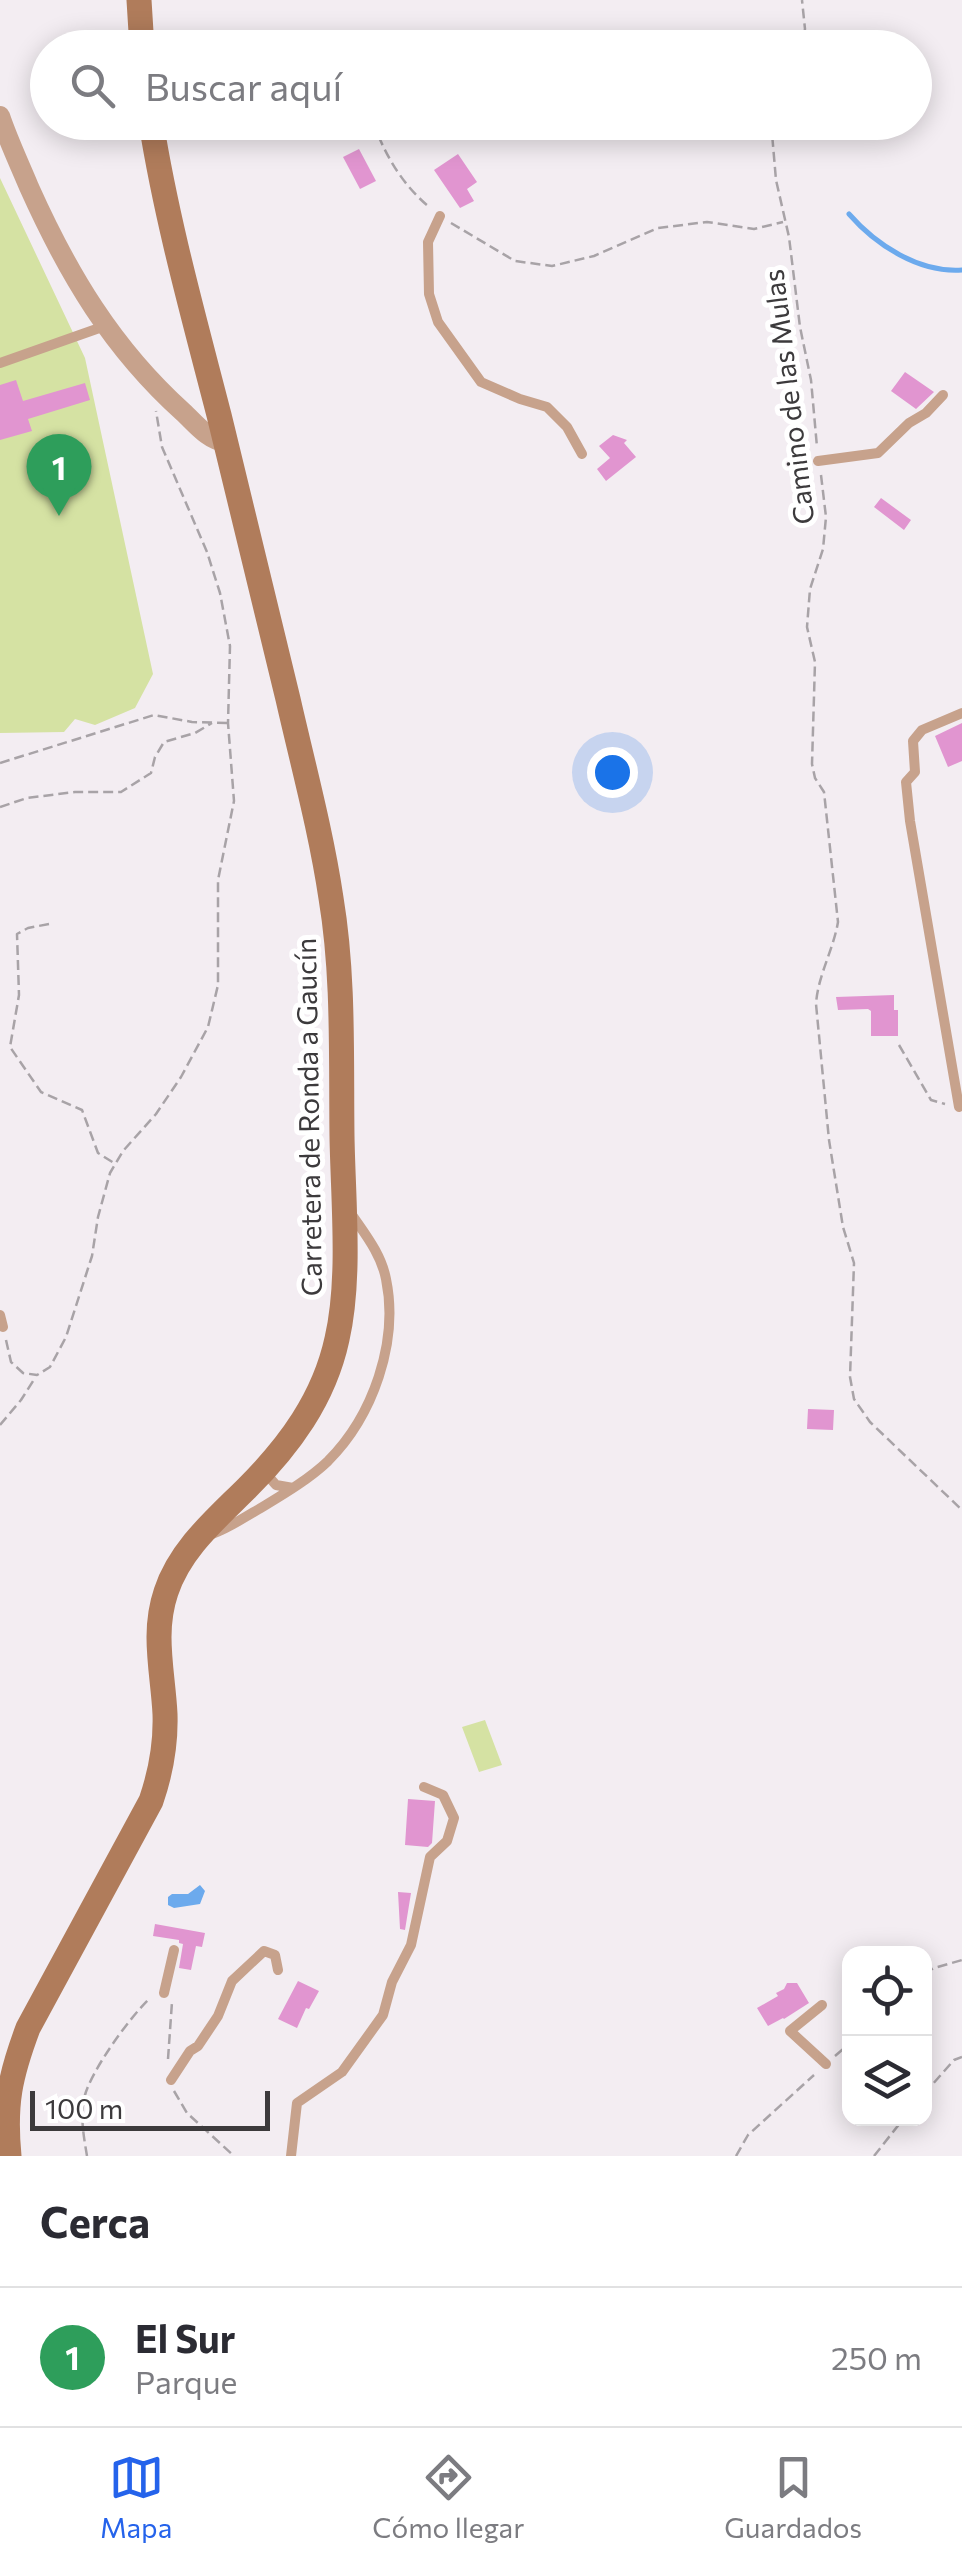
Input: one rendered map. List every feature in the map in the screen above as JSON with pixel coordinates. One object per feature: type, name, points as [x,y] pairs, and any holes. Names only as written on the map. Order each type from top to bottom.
[{"type":"main road","points":[[140,0],[143,30]]},
{"type":"main road","points":[[147,30],[150,0]]},
{"type":"main road","name":"Carretera de Ronda a Gaucín","points":[[9,2156],[7,2099],[13,2067],[28,2028],[150,1801],[161,1771],[165,1712],[158,1623],[165,1593],[176,1568],[197,1540],[271,1463],[308,1415],[337,1340],[342,1307],[339,978],[332,904],[316,819],[182,271],[154,140]]},
{"type":"street","points":[[1,122],[43,218],[105,326],[166,397],[214,441],[225,442]]},
{"type":"lane","points":[[440,216],[428,242],[429,294],[438,322],[482,382],[547,407],[567,426],[582,454]]},
{"type":"lane","points":[[0,363],[105,326]]},
{"type":"lane","points":[[818,460],[878,453],[944,395]]},
{"type":"lane","points":[[959,1107],[906,782],[914,772],[913,741],[922,730],[962,713]]},
{"type":"lane","points":[[197,1540],[223,1530],[293,1488],[328,1461],[361,1420],[379,1375],[390,1322],[383,1268],[374,1245],[350,1213],[343,1194]]},
{"type":"lane","points":[[344,1247],[347,1243],[357,1244],[383,1268]]},
{"type":"lane","points":[[271,1463],[269,1477],[276,1485],[293,1488]]},
{"type":"lane","points":[[291,2156],[297,2103],[342,2072],[383,2015],[392,1982],[410,1945],[430,1857],[447,1841],[454,1818],[443,1794],[424,1786]]},
{"type":"lane","points":[[164,1993],[174,1950]]},
{"type":"lane","points":[[171,2080],[218,2016],[232,1982],[264,1951],[275,1956],[278,1970]]},
{"type":"lane","points":[[822,2006],[790,2032],[826,2064]]},
{"type":"path","points":[[802,0],[805,30]]},
{"type":"path","points":[[380,140],[410,190],[440,216],[515,261],[552,266],[594,256],[658,228],[707,222],[754,229],[784,222]]},
{"type":"path","name":"Camino de las Mulas","points":[[773,140],[811,380],[826,517],[806,627],[814,662],[812,764],[824,792],[838,922],[817,988],[816,1004],[828,1140],[843,1227],[854,1263],[850,1377],[854,1398],[870,1422],[962,1510]]},
{"type":"path","points":[[0,1424],[36,1375],[50,1367],[66,1337],[92,1256],[110,1173],[173,1089],[208,1027],[218,985],[218,880],[234,802],[228,723],[230,646],[207,552],[162,448],[155,409],[166,397]]},
{"type":"path","points":[[0,763],[154,715],[228,723]]},
{"type":"path","points":[[0,806],[75,792],[121,792],[151,772],[164,742],[195,733],[212,722]]},
{"type":"path","points":[[49,924],[17,934],[19,995],[10,1047],[41,1092],[82,1110],[98,1153],[116,1163]]},
{"type":"path","points":[[899,1045],[931,1100],[959,1107]]},
{"type":"path","points":[[1,1321],[11,1362],[23,1374],[36,1375]]},
{"type":"path","points":[[932,1969],[962,1960]]},
{"type":"path","points":[[86,2156],[84,2099],[94,2076],[140,2007],[159,1990],[172,1997],[167,2063],[172,2088],[187,2113],[234,2156]]},
{"type":"path","points":[[736,2156],[748,2135],[842,2050]]},
{"type":"path","points":[[932,2085],[962,2056]]},
{"type":"path","points":[[874,2156],[898,2126]]},
{"type":"green space","points":[[0,178],[85,358],[153,674],[135,708],[95,725],[75,719],[64,732],[0,733]]},
{"type":"green space","points":[[485,1720],[502,1765],[479,1772],[462,1727]]},
{"type":"water","points":[[200,1885],[205,1891],[200,1904],[174,1908],[168,1905],[172,1894],[188,1894]]},
{"type":"building","points":[[359,149],[376,181],[360,189],[343,157]]},
{"type":"building","points":[[458,154],[477,182],[467,189],[474,201],[460,208],[434,170]]},
{"type":"building","points":[[905,372],[934,392],[916,409],[891,391]]},
{"type":"building","points":[[16,380],[23,401],[85,383],[90,400],[28,419],[32,431],[0,440],[0,385]]},
{"type":"building","points":[[613,435],[627,440],[624,443],[636,457],[606,481],[597,469],[610,458],[599,446]]},
{"type":"building","points":[[881,498],[911,520],[904,530],[874,507]]},
{"type":"building","points":[[962,723],[962,761],[948,767],[935,736]]},
{"type":"building","points":[[894,995],[898,1036],[871,1036],[871,1011],[838,1010],[836,997]]},
{"type":"building","points":[[808,1409],[834,1410],[833,1430],[807,1429]]},
{"type":"building","points":[[408,1799],[435,1801],[432,1843],[428,1847],[405,1845]]},
{"type":"building","points":[[398,1892],[411,1893],[405,1930],[400,1929]]},
{"type":"building","points":[[155,1924],[205,1933],[202,1947],[196,1946],[191,1970],[179,1968],[183,1944],[153,1936]]},
{"type":"building","points":[[298,1981],[319,1991],[297,2028],[278,2019]]},
{"type":"building","points":[[787,1983],[797,1983],[809,2003],[768,2026],[757,2008],[778,1996],[776,1993]]},
{"type":"waterway","points":[[849,214],[885,246],[914,262],[962,270]]},
{"type":"place","name":"El Sur","points":[[59,516]]}]
